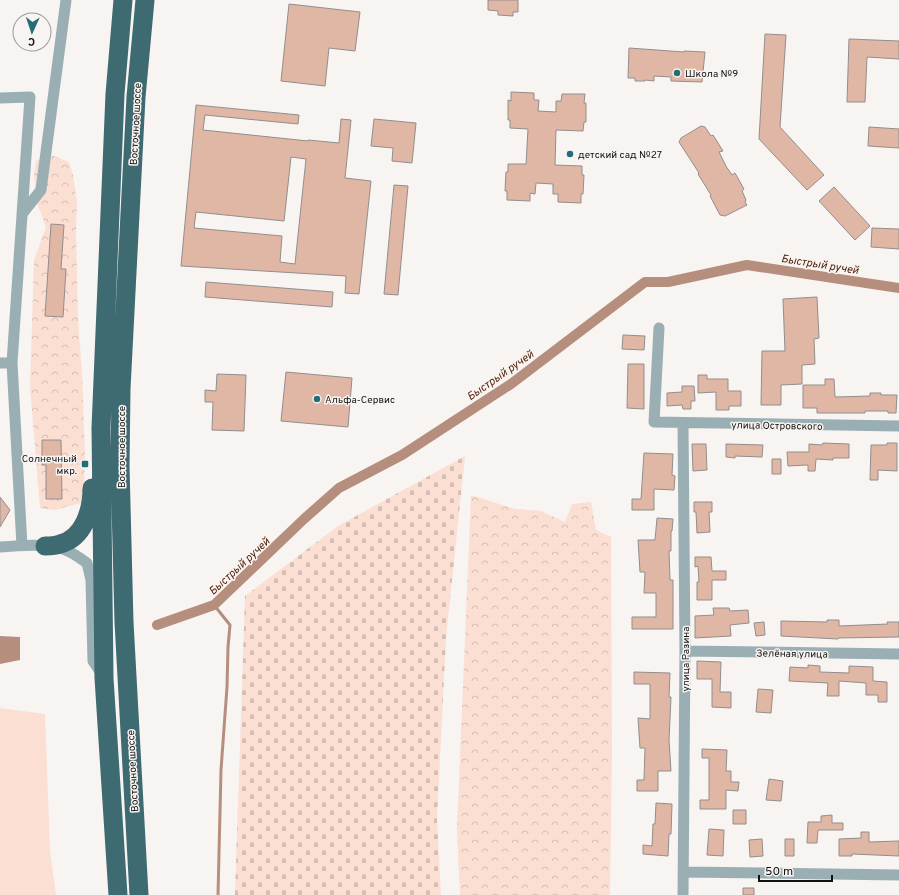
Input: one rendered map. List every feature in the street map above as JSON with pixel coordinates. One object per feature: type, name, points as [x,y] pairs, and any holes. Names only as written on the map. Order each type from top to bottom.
[{"type":"highway","name":"Восточное шоссе","points":[[118,895],[104,678],[101,428],[115,94],[123,0]]},
{"type":"highway","name":"Восточное шоссе","points":[[139,895],[124,622],[120,466],[122,389],[136,97],[145,0]]},
{"type":"highway","points":[[44,546],[61,544],[74,537],[83,527],[89,515],[92,500],[92,474],[96,444],[101,428]]},
{"type":"street","points":[[22,214],[41,190],[66,0]]},
{"type":"street","points":[[0,98],[30,97],[12,363],[22,546]]},
{"type":"street","name":"улица Островского","points":[[659,328],[654,422],[684,424],[899,426]]},
{"type":"street","points":[[0,363],[12,363]]},
{"type":"street","name":"улица Разина","points":[[683,895],[685,651],[684,424]]},
{"type":"street","points":[[0,547],[44,546],[62,549],[76,555],[87,563],[91,580],[93,661],[104,678]]},
{"type":"street","name":"Зелёная улица","points":[[685,651],[899,654]]},
{"type":"street","points":[[684,872],[899,875]]},
{"type":"green space","points":[[49,154],[69,162],[73,175],[77,202],[76,234],[78,318],[85,455],[84,497],[81,503],[55,510],[40,508],[30,387],[34,260],[46,227],[36,200],[34,174],[36,161]]},
{"type":"green space","points":[[465,456],[446,638],[437,818],[441,895],[235,895],[245,596],[338,526]]},
{"type":"green space","points":[[471,495],[515,509],[541,511],[565,522],[572,504],[591,502],[596,530],[611,537],[612,750],[610,895],[460,895],[457,829]]},
{"type":"green space","points":[[0,708],[45,714],[50,851],[56,895],[0,895]]},
{"type":"shaded area","points":[[0,636],[20,637],[20,660],[0,664]]},
{"type":"building","points":[[488,0],[518,0],[518,12],[513,12],[513,16],[498,15],[498,11],[488,10]]},
{"type":"building","points":[[289,4],[360,12],[355,51],[329,48],[325,86],[281,81]]},
{"type":"building","points":[[765,34],[786,35],[780,127],[824,175],[807,190],[759,139]]},
{"type":"building","points":[[849,39],[899,41],[899,59],[867,57],[865,102],[847,102]]},
{"type":"building","points":[[629,48],[705,52],[702,82],[671,81],[671,77],[654,76],[654,81],[635,81],[635,78],[628,78]]},
{"type":"building","points":[[511,92],[534,93],[534,100],[539,100],[538,111],[556,112],[556,101],[561,101],[562,94],[585,94],[584,103],[586,103],[586,122],[584,122],[583,131],[556,130],[555,165],[582,166],[582,175],[584,175],[581,203],[558,202],[558,194],[553,194],[553,184],[536,183],[535,194],[530,193],[530,201],[507,200],[507,191],[505,191],[508,164],[526,164],[528,129],[510,128],[510,120],[508,120],[508,100],[511,101]]},
{"type":"building","points":[[196,105],[299,115],[298,124],[205,115],[203,130],[308,141],[339,143],[341,119],[351,120],[345,178],[371,181],[359,294],[345,293],[346,276],[181,266]],"holes":[[[291,157],[306,159],[295,264],[280,262],[282,236],[194,228],[196,212],[284,221]]]},
{"type":"building","points":[[374,119],[416,123],[412,163],[392,161],[393,148],[371,146]]},
{"type":"building","points":[[701,126],[705,127],[711,136],[713,135],[723,151],[719,152],[727,168],[732,175],[735,173],[744,189],[742,191],[747,205],[725,216],[720,215],[710,196],[711,195],[698,174],[699,173],[679,142],[681,138]]},
{"type":"building","points":[[869,127],[899,129],[899,148],[868,146]]},
{"type":"building","points":[[394,185],[408,186],[398,295],[384,294]]},
{"type":"building","points":[[834,187],[870,226],[855,240],[819,201]]},
{"type":"building","points":[[51,224],[64,225],[61,269],[66,269],[63,317],[45,316]]},
{"type":"building","points":[[872,228],[899,229],[899,249],[871,247]]},
{"type":"building","points":[[206,282],[333,292],[332,307],[205,297]]},
{"type":"building","points":[[817,297],[819,338],[814,339],[815,364],[802,365],[802,384],[781,385],[781,405],[761,405],[762,351],[785,351],[783,299]]},
{"type":"building","points":[[623,335],[645,336],[644,350],[622,349]]},
{"type":"building","points":[[628,364],[644,364],[644,409],[627,408]]},
{"type":"building","name":"Альфа-Сервис","points":[[286,372],[352,378],[348,427],[281,421]]},
{"type":"building","points":[[217,374],[246,375],[244,431],[212,430],[213,402],[205,402],[205,390],[216,391]]},
{"type":"building","points":[[698,375],[707,375],[707,379],[728,379],[728,391],[741,391],[741,406],[729,406],[729,410],[716,410],[716,392],[698,393]]},
{"type":"building","points":[[825,379],[834,379],[835,397],[870,396],[870,393],[897,395],[896,413],[888,413],[888,411],[865,411],[865,413],[817,413],[817,408],[803,408],[803,385],[825,385]]},
{"type":"building","points":[[682,386],[694,386],[695,401],[691,401],[691,409],[683,409],[682,405],[667,406],[667,393],[682,392]]},
{"type":"building","points":[[42,440],[61,440],[62,499],[46,499],[46,465],[42,465]]},
{"type":"building","points":[[823,443],[849,444],[849,458],[833,458],[833,460],[816,459],[815,471],[808,471],[808,465],[788,466],[787,452],[809,452],[809,444],[822,445]]},
{"type":"building","points":[[887,443],[897,443],[897,471],[878,470],[878,480],[870,480],[871,445],[887,445]]},
{"type":"building","points":[[692,444],[706,444],[707,470],[693,471]]},
{"type":"building","points":[[726,444],[763,445],[762,457],[726,457]]},
{"type":"building","points":[[644,453],[673,454],[672,475],[675,476],[674,490],[654,489],[654,510],[632,510],[632,499],[641,499]]},
{"type":"building","points":[[772,459],[781,459],[781,474],[772,474]]},
{"type":"building","points":[[0,497],[10,510],[0,527]]},
{"type":"building","points":[[694,502],[712,502],[712,512],[709,512],[710,532],[697,533]]},
{"type":"building","points":[[657,518],[673,519],[671,531],[671,551],[669,551],[670,580],[673,580],[673,629],[632,629],[632,617],[656,617],[656,593],[644,593],[645,572],[640,572],[638,540],[655,540]]},
{"type":"building","points":[[695,557],[711,557],[712,571],[726,571],[726,580],[712,580],[712,600],[697,600],[697,582],[699,582],[698,566],[695,567]]},
{"type":"building","points":[[713,608],[729,608],[730,611],[748,610],[749,623],[730,625],[731,636],[695,638],[695,616],[714,615]]},
{"type":"building","points":[[827,620],[839,620],[839,626],[888,624],[887,622],[899,622],[899,637],[838,639],[781,636],[781,621],[827,622]]},
{"type":"building","points":[[764,622],[765,635],[756,636],[754,623]]},
{"type":"building","points":[[697,661],[721,662],[720,692],[731,692],[731,708],[712,707],[712,679],[697,679]]},
{"type":"building","points":[[808,665],[820,666],[820,672],[849,673],[849,666],[873,667],[873,681],[887,682],[887,702],[878,702],[878,695],[866,695],[866,683],[839,681],[839,696],[827,696],[828,683],[789,681],[790,667],[808,668]]},
{"type":"building","points":[[634,672],[670,673],[669,697],[671,697],[669,740],[671,771],[658,771],[658,791],[637,791],[637,780],[644,780],[645,748],[640,748],[638,718],[650,719],[650,684],[634,684]]},
{"type":"building","points":[[758,689],[773,690],[771,713],[756,712]]},
{"type":"building","points":[[702,749],[727,750],[726,771],[731,771],[731,782],[739,782],[738,791],[726,790],[726,809],[700,809],[700,800],[709,800],[709,758],[702,758]]},
{"type":"building","points":[[769,779],[783,781],[781,801],[766,800]]},
{"type":"building","points":[[656,803],[672,804],[671,834],[669,834],[668,856],[643,854],[643,845],[652,846]]},
{"type":"building","points":[[733,810],[746,810],[746,824],[733,824]]},
{"type":"building","points":[[832,815],[832,823],[843,823],[843,830],[818,830],[817,843],[807,843],[808,822],[821,822],[821,816]]},
{"type":"building","points":[[709,829],[724,830],[723,856],[707,855]]},
{"type":"building","points":[[861,832],[869,832],[869,842],[899,841],[899,856],[852,854],[852,856],[839,856],[839,839],[861,838]]},
{"type":"building","points":[[762,839],[763,856],[750,857],[749,840]]},
{"type":"building","points":[[785,839],[794,839],[794,856],[785,856]]},
{"type":"building","points":[[743,888],[754,888],[754,895],[743,895]]},
{"type":"waterway","name":"Быстрый ручей","points":[[157,625],[214,605],[304,519],[339,488],[402,455],[511,384],[645,282],[668,282],[747,265],[899,288]]},
{"type":"waterway","points":[[214,605],[230,625],[221,770],[218,895]]},
{"type":"place","name":"Школа №9","points":[[677,73]]},
{"type":"place","name":"детский сад №27","points":[[570,154]]},
{"type":"place","name":"Альфа-Сервис","points":[[317,399]]},
{"type":"place","name":"Солнечный мкр.","points":[[85,464]]}]
